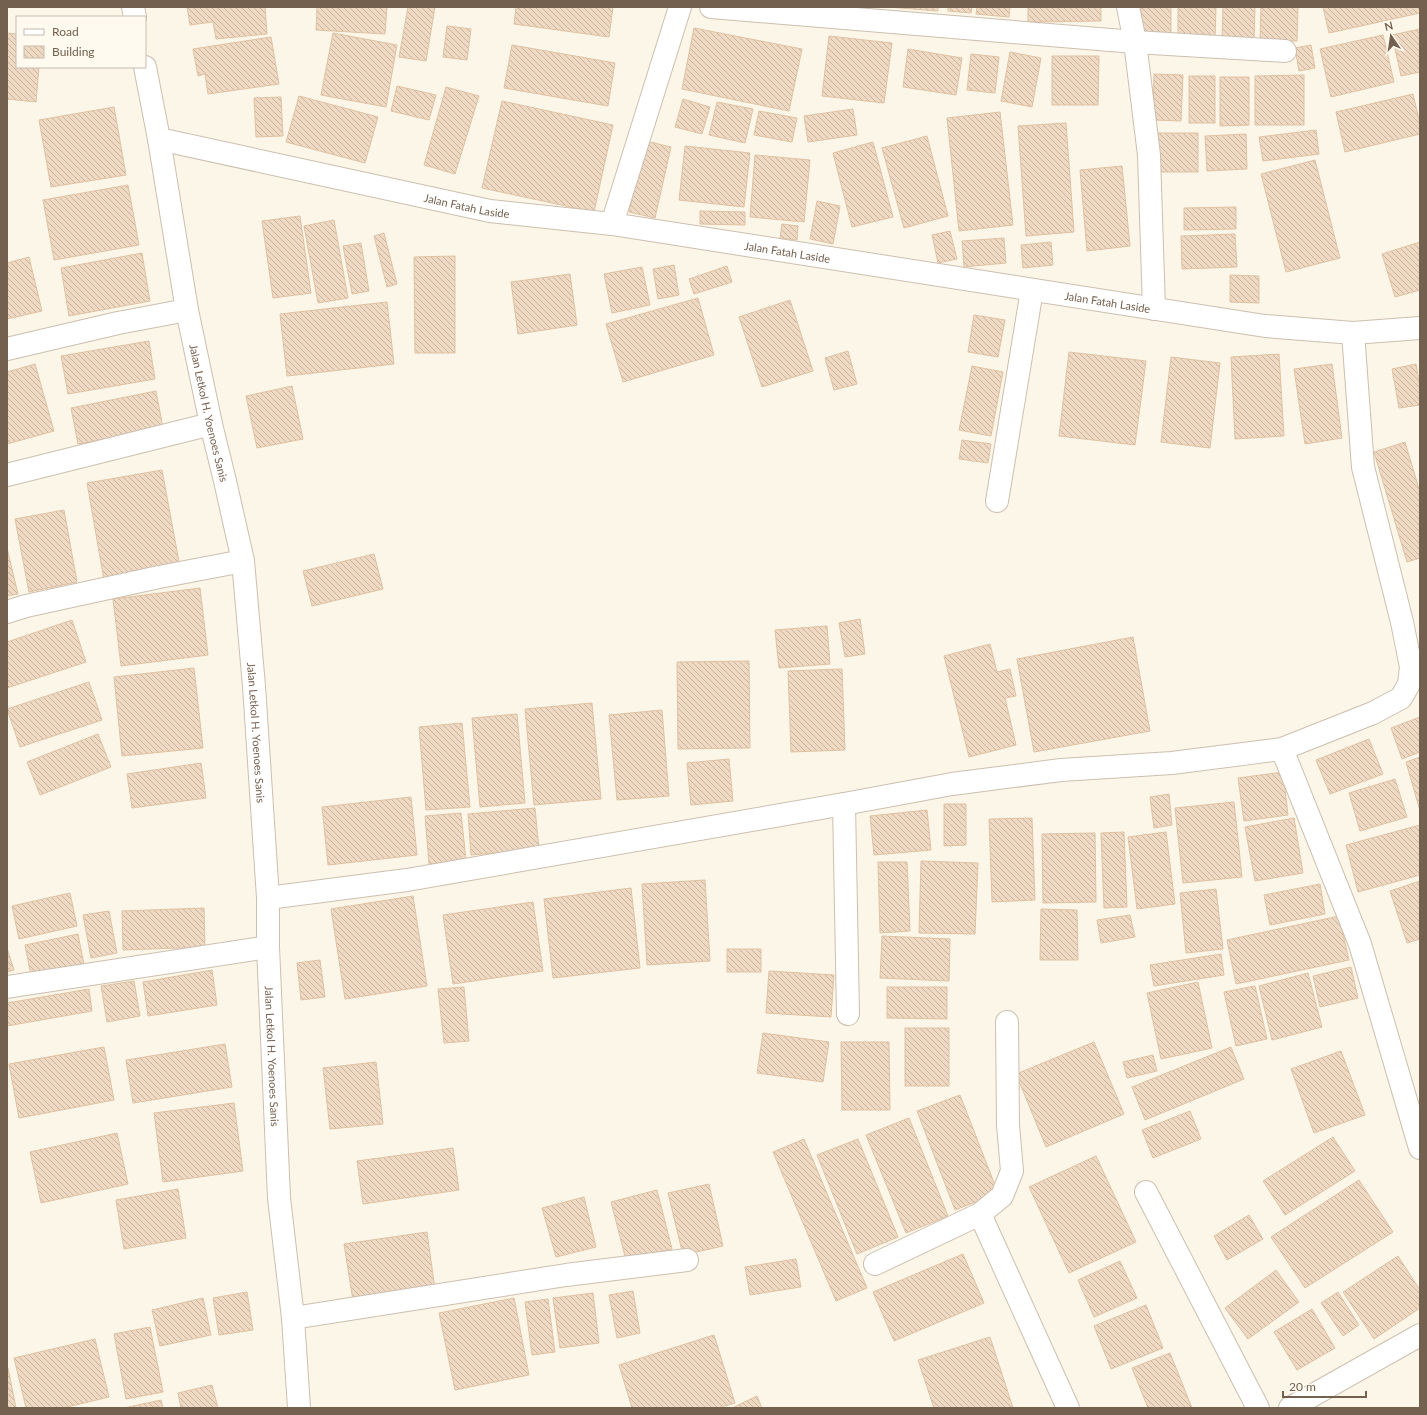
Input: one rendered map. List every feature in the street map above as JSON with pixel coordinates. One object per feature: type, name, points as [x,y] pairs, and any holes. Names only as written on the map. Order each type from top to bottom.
[{"type":"street","points":[[612,224],[680,7]]},
{"type":"street","points":[[711,7],[1135,42],[1285,51]]},
{"type":"street","points":[[1128,7],[1135,42],[1150,155],[1154,309]]},
{"type":"street","name":"Jalan Letkol H. Yoenoes Sanis","points":[[145,68],[159,139],[187,310],[211,424],[243,562],[254,686],[268,898],[268,946],[279,1198],[293,1318],[299,1408]]},
{"type":"street","name":"Jalan Fatah Laside","points":[[159,139],[490,211],[612,224],[1265,326],[1353,333],[1420,328]]},
{"type":"street","points":[[997,501],[1032,290]]},
{"type":"street","points":[[7,348],[118,322],[187,310]]},
{"type":"street","points":[[268,898],[407,880],[967,782],[1061,770],[1172,763],[1282,749],[1373,712],[1401,698],[1409,684],[1411,667],[1402,622],[1363,467],[1353,333]]},
{"type":"street","points":[[7,475],[211,424]]},
{"type":"street","points":[[7,612],[26,606],[159,577],[243,562]]},
{"type":"street","points":[[1282,749],[1360,944],[1420,1148]]},
{"type":"street","points":[[844,804],[848,1014]]},
{"type":"street","points":[[7,987],[268,946]]},
{"type":"street","points":[[875,1264],[980,1214],[1002,1196],[1012,1171],[1008,1125],[1007,1022]]},
{"type":"street","points":[[1146,1192],[1258,1408]]},
{"type":"street","points":[[980,1214],[1068,1408]]},
{"type":"street","points":[[293,1318],[566,1275],[687,1260]]},
{"type":"street","points":[[1290,1408],[1420,1335]]},
{"type":"building","points":[[187,7],[265,7],[267,34],[216,39],[213,22],[190,25]]},
{"type":"building","points":[[317,7],[387,7],[385,34],[316,30]]},
{"type":"building","points":[[408,7],[435,7],[426,61],[399,57]]},
{"type":"building","points":[[516,7],[613,7],[609,37],[514,24]]},
{"type":"building","points":[[888,7],[938,7],[938,11]]},
{"type":"building","points":[[948,7],[972,7],[971,13],[948,11]]},
{"type":"building","points":[[977,7],[1010,7],[1009,17],[976,14]]},
{"type":"building","points":[[1028,7],[1101,7],[1101,21],[1028,22]]},
{"type":"building","points":[[1141,7],[1171,7],[1171,33],[1141,34]]},
{"type":"building","points":[[1178,7],[1216,7],[1215,38],[1178,38]]},
{"type":"building","points":[[1223,7],[1255,7],[1254,40],[1222,39]]},
{"type":"building","points":[[1261,7],[1298,7],[1297,41],[1260,41]]},
{"type":"building","points":[[1323,7],[1420,7],[1420,13],[1329,33]]},
{"type":"building","points":[[447,26],[471,29],[467,60],[443,57]]},
{"type":"building","points":[[694,28],[802,49],[789,111],[682,89]]},
{"type":"building","points":[[1420,29],[1420,72],[1401,76],[1392,35]]},
{"type":"building","points":[[7,33],[16,34],[16,68],[39,68],[36,102],[7,99]]},
{"type":"building","points":[[333,33],[397,45],[386,107],[321,95]]},
{"type":"building","points":[[1383,35],[1394,82],[1331,97],[1320,49]]},
{"type":"building","points":[[829,36],[892,43],[884,103],[822,96]]},
{"type":"building","points":[[271,37],[279,84],[208,94],[205,74],[198,76],[193,49]]},
{"type":"building","points":[[512,45],[615,63],[608,106],[504,88]]},
{"type":"building","points":[[1311,45],[1315,68],[1299,71],[1295,48]]},
{"type":"building","points":[[908,49],[962,58],[956,95],[903,87]]},
{"type":"building","points":[[1010,52],[1041,58],[1032,107],[1001,101]]},
{"type":"building","points":[[971,54],[999,57],[995,93],[967,90]]},
{"type":"building","points":[[1052,56],[1099,56],[1098,105],[1052,105]]},
{"type":"building","points":[[1154,74],[1183,75],[1181,121],[1153,120]]},
{"type":"building","points":[[1304,75],[1304,125],[1255,125],[1255,76]]},
{"type":"building","points":[[1189,76],[1215,76],[1215,123],[1189,123]]},
{"type":"building","points":[[1220,77],[1249,77],[1249,125],[1220,126]]},
{"type":"building","points":[[397,86],[436,95],[429,120],[391,111]]},
{"type":"building","points":[[446,87],[479,96],[455,174],[424,165]]},
{"type":"building","points":[[1413,94],[1420,124],[1420,134],[1345,152],[1336,112]]},
{"type":"building","points":[[299,96],[378,117],[365,163],[286,142]]},
{"type":"building","points":[[281,97],[283,136],[256,137],[254,98]]},
{"type":"building","points":[[683,99],[710,107],[702,134],[675,127]]},
{"type":"building","points":[[502,101],[613,125],[594,212],[482,188]]},
{"type":"building","points":[[717,102],[753,109],[745,143],[709,135]]},
{"type":"building","points":[[114,107],[126,175],[51,187],[39,120]]},
{"type":"building","points":[[853,109],[857,135],[808,142],[804,116]]},
{"type":"building","points":[[759,111],[797,118],[792,142],[754,135]]},
{"type":"building","points":[[1000,112],[1013,225],[959,231],[947,118]]},
{"type":"building","points":[[1066,123],[1074,232],[1026,236],[1018,126]]},
{"type":"building","points":[[1316,130],[1319,154],[1263,161],[1259,137]]},
{"type":"building","points":[[1153,133],[1198,133],[1198,172],[1153,172]]},
{"type":"building","points":[[1246,134],[1247,169],[1207,171],[1205,136]]},
{"type":"building","points":[[927,136],[948,216],[904,228],[882,148]]},
{"type":"building","points":[[646,141],[671,147],[655,218],[629,212]]},
{"type":"building","points":[[873,142],[893,217],[852,227],[833,153]]},
{"type":"building","points":[[685,146],[750,153],[744,207],[679,200]]},
{"type":"building","points":[[755,155],[810,160],[804,222],[750,217]]},
{"type":"building","points":[[1315,160],[1340,258],[1286,272],[1261,174]]},
{"type":"building","points":[[1122,166],[1130,246],[1087,251],[1080,170]]},
{"type":"building","points":[[128,185],[139,245],[54,260],[43,200]]},
{"type":"building","points":[[817,201],[840,206],[833,244],[810,239]]},
{"type":"building","points":[[1236,207],[1236,229],[1184,230],[1184,208]]},
{"type":"building","points":[[700,211],[745,212],[745,225],[700,224]]},
{"type":"building","points":[[300,216],[311,293],[273,298],[262,221]]},
{"type":"building","points":[[334,220],[348,298],[318,303],[304,226]]},
{"type":"building","points":[[782,224],[798,226],[797,240],[780,238]]},
{"type":"building","points":[[950,231],[957,259],[938,263],[932,235]]},
{"type":"building","points":[[384,233],[397,284],[387,287],[374,236]]},
{"type":"building","points":[[1235,234],[1237,267],[1182,269],[1181,236]]},
{"type":"building","points":[[1004,238],[1006,263],[964,267],[962,241]]},
{"type":"building","points":[[1051,242],[1053,265],[1023,268],[1021,245]]},
{"type":"building","points":[[1420,242],[1420,290],[1395,297],[1382,254]]},
{"type":"building","points":[[361,243],[369,291],[352,294],[343,246]]},
{"type":"building","points":[[142,253],[150,301],[69,316],[61,268]]},
{"type":"building","points":[[455,256],[455,353],[415,353],[414,257]]},
{"type":"building","points":[[29,257],[42,311],[7,319],[7,263]]},
{"type":"building","points":[[674,265],[679,295],[658,299],[653,269]]},
{"type":"building","points":[[727,266],[732,282],[694,294],[689,279]]},
{"type":"building","points":[[642,267],[650,305],[612,313],[604,274]]},
{"type":"building","points":[[570,274],[577,325],[518,334],[511,282]]},
{"type":"building","points":[[1230,275],[1259,276],[1259,303],[1230,302]]},
{"type":"building","points":[[698,298],[714,355],[623,382],[606,324]]},
{"type":"building","points":[[790,300],[813,371],[762,387],[739,317]]},
{"type":"building","points":[[387,302],[394,364],[287,376],[280,314]]},
{"type":"building","points":[[974,315],[1005,320],[998,357],[968,352]]},
{"type":"building","points":[[149,341],[155,379],[68,394],[61,356]]},
{"type":"building","points":[[848,351],[857,384],[834,390],[825,358]]},
{"type":"building","points":[[1069,352],[1146,361],[1135,445],[1059,436]]},
{"type":"building","points":[[1279,354],[1284,436],[1235,439],[1231,357]]},
{"type":"building","points":[[1171,357],[1220,363],[1210,448],[1161,442]]},
{"type":"building","points":[[35,364],[54,431],[7,444],[7,372]]},
{"type":"building","points":[[1332,364],[1342,438],[1305,444],[1294,369]]},
{"type":"building","points":[[1416,364],[1420,386],[1420,405],[1399,408],[1392,369]]},
{"type":"building","points":[[972,366],[1003,372],[991,436],[959,430]]},
{"type":"building","points":[[292,386],[303,439],[257,448],[246,396]]},
{"type":"building","points":[[156,391],[163,428],[78,444],[71,408]]},
{"type":"building","points":[[962,440],[991,444],[988,463],[959,459]]},
{"type":"building","points":[[1405,442],[1420,492],[1420,558],[1407,562],[1374,452]]},
{"type":"building","points":[[162,470],[180,567],[104,580],[87,483]]},
{"type":"building","points":[[64,510],[77,582],[29,592],[15,519]]},
{"type":"building","points":[[7,548],[18,594],[7,596]]},
{"type":"building","points":[[374,554],[383,589],[312,606],[303,571]]},
{"type":"building","points":[[200,588],[208,655],[121,666],[113,599]]},
{"type":"building","points":[[860,619],[865,654],[845,657],[839,623]]},
{"type":"building","points":[[72,620],[86,662],[7,688],[7,642]]},
{"type":"building","points":[[827,626],[830,664],[779,668],[775,630]]},
{"type":"building","points":[[1133,637],[1150,731],[1034,752],[1017,659]]},
{"type":"building","points":[[990,644],[997,672],[1010,669],[1016,696],[1005,698],[1016,745],[969,757],[944,656]]},
{"type":"building","points":[[749,661],[750,748],[678,749],[677,662]]},
{"type":"building","points":[[194,668],[203,748],[122,756],[114,677]]},
{"type":"building","points":[[842,669],[845,750],[791,752],[788,671]]},
{"type":"building","points":[[89,682],[102,720],[20,747],[7,709]]},
{"type":"building","points":[[592,703],[601,799],[534,805],[525,709]]},
{"type":"building","points":[[662,710],[669,796],[617,800],[609,715]]},
{"type":"building","points":[[517,714],[525,803],[480,807],[472,718]]},
{"type":"building","points":[[1420,717],[1420,752],[1402,759],[1391,728]]},
{"type":"building","points":[[462,723],[470,807],[426,810],[419,727]]},
{"type":"building","points":[[98,734],[111,767],[40,795],[27,762]]},
{"type":"building","points":[[1369,739],[1383,774],[1330,794],[1316,760]]},
{"type":"building","points":[[1420,757],[1420,811],[1406,762]]},
{"type":"building","points":[[729,759],[733,801],[691,805],[687,763]]},
{"type":"building","points":[[201,763],[206,798],[132,808],[127,774]]},
{"type":"building","points":[[1283,772],[1288,815],[1244,821],[1238,778]]},
{"type":"building","points":[[1395,779],[1407,817],[1360,831],[1349,793]]},
{"type":"building","points":[[1169,794],[1172,825],[1154,828],[1150,797]]},
{"type":"building","points":[[411,797],[417,855],[328,865],[322,807]]},
{"type":"building","points":[[1234,802],[1242,877],[1183,883],[1175,808]]},
{"type":"building","points":[[944,804],[966,804],[966,845],[944,846]]},
{"type":"building","points":[[535,808],[539,849],[471,855],[468,814]]},
{"type":"building","points":[[927,810],[931,850],[874,855],[870,816]]},
{"type":"building","points":[[461,813],[466,860],[429,864],[425,816]]},
{"type":"building","points":[[1032,818],[1035,900],[992,902],[989,819]]},
{"type":"building","points":[[1294,818],[1303,873],[1255,881],[1245,827]]},
{"type":"building","points":[[1420,825],[1420,875],[1358,892],[1346,845]]},
{"type":"building","points":[[1124,832],[1127,907],[1104,908],[1101,833]]},
{"type":"building","points":[[1166,832],[1175,904],[1137,909],[1128,837]]},
{"type":"building","points":[[1095,833],[1096,902],[1043,903],[1042,834]]},
{"type":"building","points":[[921,861],[978,863],[975,934],[919,933]]},
{"type":"building","points":[[878,862],[907,862],[910,931],[880,933]]},
{"type":"building","points":[[705,880],[710,961],[647,965],[642,884]]},
{"type":"building","points":[[1420,881],[1420,939],[1407,943],[1390,891]]},
{"type":"building","points":[[1320,884],[1325,914],[1270,925],[1264,895]]},
{"type":"building","points":[[631,888],[640,968],[553,978],[544,899]]},
{"type":"building","points":[[1216,889],[1223,949],[1186,953],[1180,893]]},
{"type":"building","points":[[70,893],[77,926],[19,939],[12,906]]},
{"type":"building","points":[[413,896],[427,986],[345,999],[331,909]]},
{"type":"building","points":[[533,902],[543,971],[453,984],[443,915]]},
{"type":"building","points":[[204,908],[205,947],[123,950],[122,911]]},
{"type":"building","points":[[1041,909],[1077,910],[1078,960],[1040,960]]},
{"type":"building","points":[[109,911],[117,953],[91,958],[83,915]]},
{"type":"building","points":[[1130,915],[1135,937],[1101,943],[1097,920]]},
{"type":"building","points":[[1339,916],[1349,960],[1236,984],[1227,940]]},
{"type":"building","points":[[78,934],[84,965],[31,976],[25,945]]},
{"type":"building","points":[[882,936],[950,939],[949,981],[880,978]]},
{"type":"building","points":[[7,948],[14,970],[7,972]]},
{"type":"building","points":[[727,949],[761,949],[761,972],[727,972]]},
{"type":"building","points":[[1221,954],[1224,975],[1154,986],[1150,965]]},
{"type":"building","points":[[320,960],[325,997],[301,1000],[297,963]]},
{"type":"building","points":[[1351,967],[1358,998],[1320,1007],[1313,976]]},
{"type":"building","points":[[212,970],[217,1005],[148,1016],[143,982]]},
{"type":"building","points":[[769,971],[834,975],[831,1017],[766,1013]]},
{"type":"building","points":[[1308,973],[1322,1027],[1272,1040],[1259,986]]},
{"type":"building","points":[[134,981],[140,1016],[107,1022],[101,986]]},
{"type":"building","points":[[1198,982],[1212,1048],[1161,1059],[1147,993]]},
{"type":"building","points":[[1255,986],[1267,1039],[1236,1046],[1224,992]]},
{"type":"building","points":[[464,987],[469,1041],[444,1043],[438,989]]},
{"type":"building","points":[[887,987],[947,987],[947,1019],[887,1018]]},
{"type":"building","points":[[89,989],[92,1011],[7,1026],[7,1003]]},
{"type":"building","points":[[905,1028],[949,1028],[949,1086],[905,1086]]},
{"type":"building","points":[[763,1033],[829,1042],[823,1082],[757,1073]]},
{"type":"building","points":[[841,1042],[889,1042],[890,1110],[842,1110]]},
{"type":"building","points":[[1094,1042],[1124,1114],[1046,1147],[1016,1074]]},
{"type":"building","points":[[225,1044],[232,1087],[133,1103],[126,1060]]},
{"type":"building","points":[[104,1047],[114,1100],[19,1118],[9,1064]]},
{"type":"building","points":[[1231,1047],[1244,1079],[1145,1120],[1132,1087]]},
{"type":"building","points":[[1341,1051],[1365,1115],[1314,1133],[1291,1069]]},
{"type":"building","points":[[1153,1055],[1157,1071],[1127,1078],[1123,1062]]},
{"type":"building","points":[[376,1062],[383,1124],[330,1129],[323,1068]]},
{"type":"building","points":[[960,1095],[998,1193],[955,1210],[917,1111]]},
{"type":"building","points":[[234,1103],[243,1171],[163,1182],[154,1113]]},
{"type":"building","points":[[1190,1111],[1201,1139],[1153,1158],[1142,1130]]},
{"type":"building","points":[[909,1118],[948,1216],[906,1233],[866,1135]]},
{"type":"building","points":[[117,1133],[128,1184],[41,1203],[30,1152]]},
{"type":"building","points":[[1333,1137],[1355,1171],[1285,1215],[1263,1181]]},
{"type":"building","points":[[804,1139],[867,1288],[836,1301],[773,1152]]},
{"type":"building","points":[[858,1139],[898,1237],[857,1254],[817,1155]]},
{"type":"building","points":[[453,1148],[459,1190],[363,1204],[357,1161]]},
{"type":"building","points":[[1096,1156],[1136,1242],[1069,1273],[1029,1187]]},
{"type":"building","points":[[1359,1180],[1393,1232],[1305,1288],[1271,1237]]},
{"type":"building","points":[[709,1184],[723,1246],[683,1255],[668,1193]]},
{"type":"building","points":[[178,1189],[186,1238],[124,1249],[116,1200]]},
{"type":"building","points":[[657,1190],[672,1249],[626,1260],[611,1202]]},
{"type":"building","points":[[584,1197],[596,1247],[556,1257],[542,1208]]},
{"type":"building","points":[[1249,1215],[1263,1239],[1227,1260],[1214,1236]]},
{"type":"building","points":[[427,1232],[435,1289],[353,1301],[344,1244]]},
{"type":"building","points":[[963,1254],[984,1303],[894,1341],[873,1292]]},
{"type":"building","points":[[1398,1256],[1420,1290],[1420,1308],[1374,1339],[1343,1292]]},
{"type":"building","points":[[796,1259],[801,1287],[750,1295],[745,1267]]},
{"type":"building","points":[[1120,1261],[1137,1298],[1094,1317],[1078,1280]]},
{"type":"building","points":[[1276,1270],[1299,1302],[1248,1339],[1225,1308]]},
{"type":"building","points":[[633,1291],[640,1333],[617,1338],[609,1295]]},
{"type":"building","points":[[247,1292],[253,1330],[219,1335],[213,1298]]},
{"type":"building","points":[[1338,1292],[1359,1325],[1343,1336],[1321,1303]]},
{"type":"building","points":[[593,1293],[599,1343],[560,1348],[553,1298]]},
{"type":"building","points":[[203,1298],[211,1335],[160,1346],[152,1310]]},
{"type":"building","points":[[514,1298],[529,1375],[455,1390],[439,1313]]},
{"type":"building","points":[[548,1299],[555,1352],[532,1355],[525,1302]]},
{"type":"building","points":[[1146,1305],[1163,1348],[1111,1369],[1094,1326]]},
{"type":"building","points":[[1312,1309],[1335,1348],[1297,1370],[1274,1332]]},
{"type":"building","points":[[150,1327],[163,1392],[126,1399],[114,1334]]},
{"type":"building","points":[[714,1335],[735,1403],[718,1408],[632,1408],[619,1365]]},
{"type":"building","points":[[990,1337],[1013,1408],[934,1408],[918,1360]]},
{"type":"building","points":[[95,1339],[109,1397],[63,1408],[26,1408],[14,1358]]},
{"type":"building","points":[[1170,1353],[1192,1408],[1148,1408],[1132,1368]]},
{"type":"building","points":[[8,1368],[16,1408],[7,1408]]},
{"type":"building","points":[[212,1385],[218,1408],[181,1408],[178,1393]]},
{"type":"building","points":[[757,1396],[762,1408],[732,1408]]},
{"type":"building","points":[[161,1400],[163,1408],[124,1408]]}]
